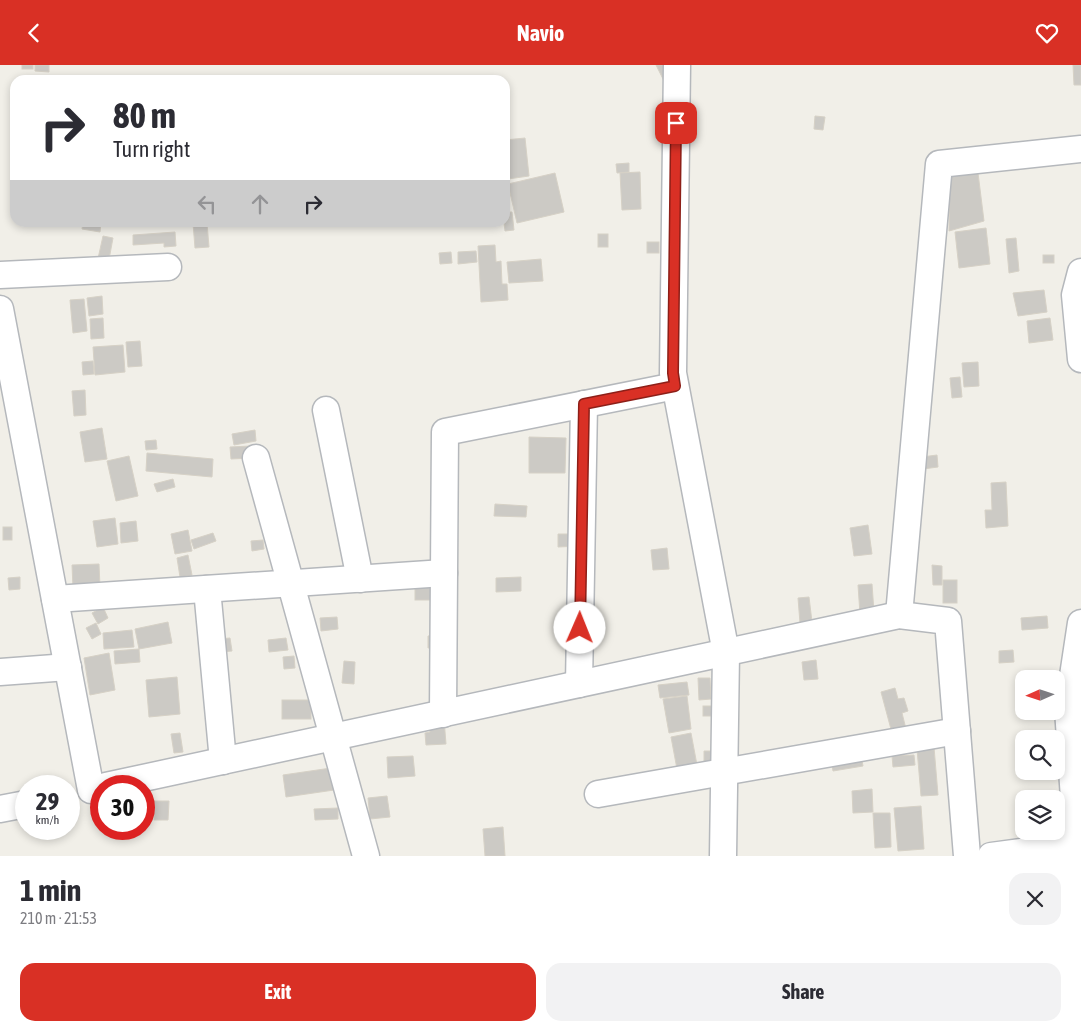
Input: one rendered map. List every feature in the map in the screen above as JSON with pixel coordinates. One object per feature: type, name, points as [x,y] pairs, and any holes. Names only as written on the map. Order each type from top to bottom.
[{"type":"street","points":[[677,65],[673,373],[726,653],[723,856]]},
{"type":"street","points":[[899,615],[939,164],[1081,149]]},
{"type":"street","points":[[0,275],[168,267]]},
{"type":"street","points":[[1081,272],[1075,295],[1081,359]]},
{"type":"street","points":[[0,309],[90,779]]},
{"type":"street","points":[[443,714],[445,432],[675,386]]},
{"type":"street","points":[[580,684],[584,404]]},
{"type":"street","points":[[326,410],[360,579]]},
{"type":"street","points":[[256,457],[366,856]]},
{"type":"street","points":[[55,599],[444,573]]},
{"type":"street","points":[[206,589],[222,761]]},
{"type":"street","points":[[155,775],[899,615],[948,621],[967,856]]},
{"type":"street","points":[[991,856],[1077,848],[1068,709],[1081,623]]},
{"type":"street","points":[[0,672],[68,667]]},
{"type":"street","points":[[598,794],[957,731]]},
{"type":"street","points":[[0,809],[15,806]]},
{"type":"building","points":[[22,65],[33,65],[33,69],[22,69]]},
{"type":"building","points":[[35,65],[49,65],[49,72],[35,71]]},
{"type":"building","points":[[656,65],[669,65],[665,83]]},
{"type":"building","points":[[1073,65],[1081,65],[1081,85],[1074,85]]},
{"type":"building","points":[[815,116],[825,117],[823,130],[814,129]]},
{"type":"building","points":[[525,138],[529,176],[510,179],[510,140]]},
{"type":"building","points":[[629,163],[629,172],[617,173],[616,164]]},
{"type":"building","points":[[640,172],[641,209],[622,210],[620,173]]},
{"type":"building","points":[[555,173],[564,212],[517,223],[510,193],[510,184]]},
{"type":"building","points":[[978,173],[984,221],[949,231],[950,175]]},
{"type":"building","points":[[510,212],[512,212],[514,230],[505,231],[504,227],[510,227]]},
{"type":"building","points":[[82,227],[101,227],[100,232],[82,229]]},
{"type":"building","points":[[193,227],[207,227],[209,247],[195,248]]},
{"type":"building","points":[[986,228],[990,264],[959,268],[955,232]]},
{"type":"building","points":[[175,232],[176,246],[164,247],[164,243],[133,245],[133,235]]},
{"type":"building","points":[[598,234],[608,234],[608,247],[598,247]]},
{"type":"building","points":[[103,236],[113,238],[108,265],[97,263]]},
{"type":"building","points":[[1016,238],[1019,271],[1009,273],[1006,239]]},
{"type":"building","points":[[647,242],[659,242],[659,253],[647,253]]},
{"type":"building","points":[[495,245],[496,262],[501,261],[502,284],[507,284],[508,300],[481,302],[478,246]]},
{"type":"building","points":[[476,251],[477,262],[458,264],[458,252]]},
{"type":"building","points":[[451,252],[452,263],[440,264],[439,253]]},
{"type":"building","points":[[1043,255],[1054,255],[1054,263],[1043,263]]},
{"type":"building","points":[[541,259],[543,281],[509,283],[507,262]]},
{"type":"building","points":[[1044,290],[1047,312],[1018,316],[1013,293]]},
{"type":"building","points":[[102,296],[103,314],[89,316],[87,298]]},
{"type":"building","points":[[84,299],[87,331],[73,333],[70,300]]},
{"type":"building","points":[[103,318],[104,338],[91,339],[90,319]]},
{"type":"building","points":[[1050,318],[1053,340],[1029,343],[1027,321]]},
{"type":"building","points":[[140,341],[142,366],[128,367],[126,342]]},
{"type":"building","points":[[123,345],[125,372],[95,375],[93,347]]},
{"type":"building","points":[[93,361],[94,374],[83,375],[82,362]]},
{"type":"building","points":[[978,362],[979,386],[964,387],[962,363]]},
{"type":"building","points":[[960,377],[962,397],[952,398],[950,378]]},
{"type":"building","points":[[85,390],[86,415],[74,416],[72,391]]},
{"type":"building","points":[[102,428],[107,459],[85,462],[80,432]]},
{"type":"building","points":[[255,430],[256,441],[234,445],[232,434]]},
{"type":"building","points":[[529,437],[566,438],[565,473],[529,473]]},
{"type":"building","points":[[156,440],[157,449],[146,450],[145,441]]},
{"type":"building","points":[[251,446],[252,458],[231,459],[230,447]]},
{"type":"building","points":[[147,453],[213,459],[212,477],[146,471]]},
{"type":"building","points":[[937,455],[938,467],[923,469],[922,457]]},
{"type":"building","points":[[129,456],[138,496],[116,501],[107,461]]},
{"type":"building","points":[[173,479],[175,487],[157,492],[154,484]]},
{"type":"building","points":[[1006,482],[1008,526],[986,528],[985,510],[992,510],[991,483]]},
{"type":"building","points":[[495,504],[527,506],[526,517],[494,516]]},
{"type":"building","points":[[115,518],[118,544],[97,547],[93,521]]},
{"type":"building","points":[[136,521],[138,541],[121,543],[120,523]]},
{"type":"building","points":[[868,525],[872,554],[854,556],[850,528]]},
{"type":"building","points":[[3,527],[12,527],[12,540],[3,540]]},
{"type":"building","points":[[188,530],[192,551],[175,554],[171,534]]},
{"type":"building","points":[[213,533],[216,541],[194,549],[191,540]]},
{"type":"building","points":[[558,534],[580,534],[580,546],[558,547]]},
{"type":"building","points":[[263,540],[264,549],[252,551],[251,541]]},
{"type":"building","points":[[667,548],[669,569],[653,570],[651,550]]},
{"type":"building","points":[[188,555],[192,575],[180,577],[177,558]]},
{"type":"building","points":[[99,564],[100,587],[73,588],[72,565]]},
{"type":"building","points":[[932,565],[942,566],[942,585],[933,585]]},
{"type":"building","points":[[20,577],[20,589],[9,590],[8,578]]},
{"type":"building","points":[[521,577],[521,591],[496,592],[496,578]]},
{"type":"building","points":[[943,580],[957,580],[957,603],[943,603]]},
{"type":"building","points":[[872,584],[874,612],[860,614],[858,585]]},
{"type":"building","points":[[415,585],[443,585],[443,600],[415,600]]},
{"type":"building","points":[[809,597],[812,622],[800,623],[798,598]]},
{"type":"building","points":[[103,607],[108,618],[98,624],[92,613]]},
{"type":"building","points":[[1047,616],[1048,628],[1022,630],[1021,618]]},
{"type":"building","points":[[337,617],[338,629],[321,631],[320,618]]},
{"type":"building","points":[[168,622],[172,643],[139,649],[135,629]]},
{"type":"building","points":[[96,623],[101,634],[92,639],[86,628]]},
{"type":"building","points":[[132,630],[134,647],[104,649],[103,633]]},
{"type":"building","points":[[438,635],[438,647],[428,648],[428,636]]},
{"type":"building","points":[[230,638],[232,651],[220,652],[219,639]]},
{"type":"building","points":[[286,638],[288,650],[269,652],[268,640]]},
{"type":"building","points":[[139,649],[140,662],[115,664],[114,651]]},
{"type":"building","points":[[1013,650],[1014,662],[999,663],[999,651]]},
{"type":"building","points":[[109,653],[115,690],[90,695],[84,658]]},
{"type":"building","points":[[294,656],[295,668],[284,669],[283,657]]},
{"type":"building","points":[[816,660],[818,679],[804,680],[802,662]]},
{"type":"building","points":[[344,661],[355,662],[354,684],[342,683]]},
{"type":"building","points":[[177,677],[180,714],[149,717],[146,680]]},
{"type":"building","points":[[698,678],[710,678],[711,699],[699,700]]},
{"type":"building","points":[[687,682],[689,695],[660,698],[658,685]]},
{"type":"building","points":[[895,688],[898,699],[904,698],[908,711],[902,713],[906,729],[892,733],[881,692]]},
{"type":"building","points":[[687,696],[691,729],[669,733],[663,699]]},
{"type":"building","points":[[282,700],[311,700],[311,719],[282,719]]},
{"type":"building","points":[[703,706],[712,706],[712,716],[703,716]]},
{"type":"building","points":[[444,719],[446,744],[426,745],[425,733],[430,732],[429,720]]},
{"type":"building","points":[[180,733],[183,752],[174,753],[171,734]]},
{"type":"building","points":[[691,733],[697,765],[677,769],[671,737]]},
{"type":"building","points":[[934,747],[938,795],[921,796],[917,749]]},
{"type":"building","points":[[704,751],[715,751],[716,774],[704,775]]},
{"type":"building","points":[[861,755],[863,766],[833,771],[831,760]]},
{"type":"building","points":[[914,755],[915,765],[893,767],[892,756]]},
{"type":"building","points":[[413,756],[415,776],[388,778],[387,757]]},
{"type":"building","points":[[338,767],[341,789],[286,797],[283,775]]},
{"type":"building","points":[[872,789],[873,812],[853,813],[852,791]]},
{"type":"building","points":[[387,796],[390,817],[370,819],[368,798]]},
{"type":"building","points":[[155,801],[169,801],[168,820],[155,820]]},
{"type":"building","points":[[921,806],[924,849],[898,851],[894,808]]},
{"type":"building","points":[[338,808],[338,819],[315,820],[314,809]]},
{"type":"building","points":[[873,813],[890,813],[891,847],[875,848]]},
{"type":"building","points":[[503,827],[505,856],[485,856],[483,829]]},
{"type":"route","points":[[580,628],[584,404],[675,386],[673,373],[676,123]]}]
